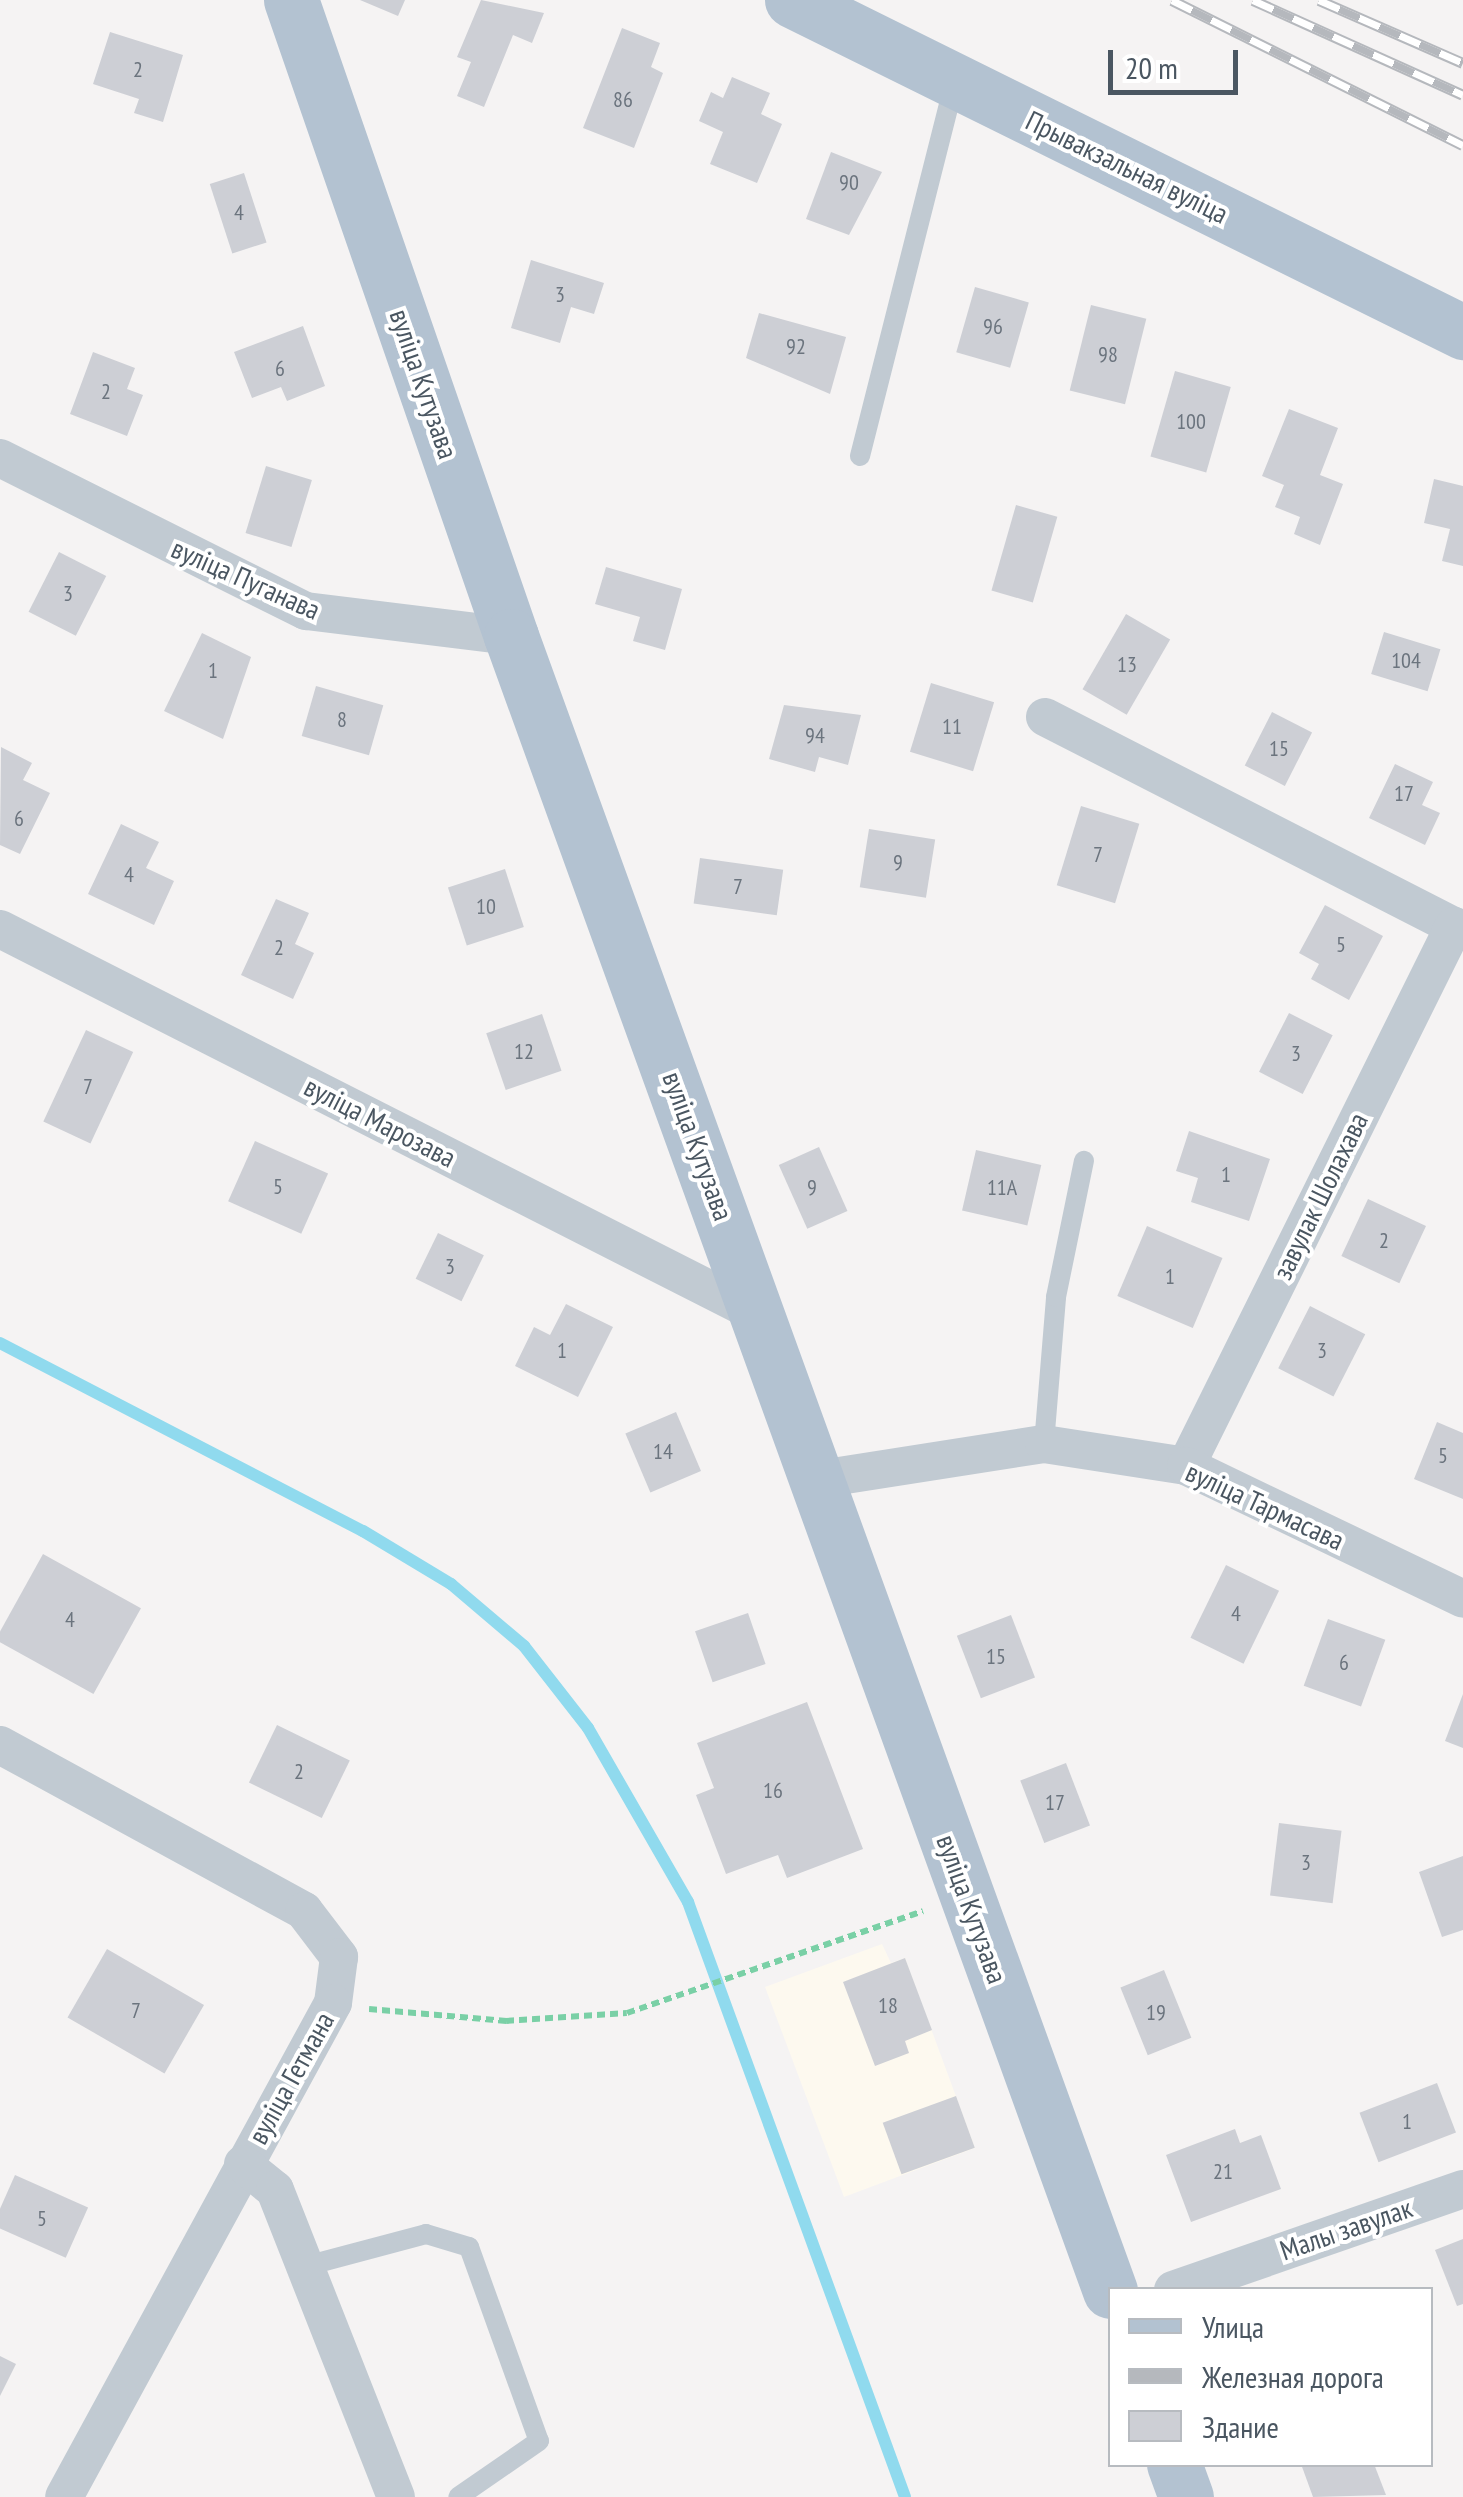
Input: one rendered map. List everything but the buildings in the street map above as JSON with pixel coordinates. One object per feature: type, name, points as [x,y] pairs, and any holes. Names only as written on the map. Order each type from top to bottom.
[{"type":"main road","name":"вуліца Кутузава","points":[[291,0],[511,636],[820,1479],[1109,2287]]},
{"type":"main road","name":"Прывакзальная вуліца","points":[[792,0],[1463,332]]},
{"type":"main road","points":[[1175,2467],[1186,2497]]},
{"type":"street","name":"вуліца Пуганава","points":[[0,458],[306,611],[511,636]]},
{"type":"street","name":"завулак Шолахава","points":[[1045,718],[1459,928],[1186,1466]]},
{"type":"street","name":"вуліца Марозава","points":[[0,928],[760,1315]]},
{"type":"street","name":"вуліца Тармасава","points":[[820,1479],[1044,1444],[1186,1466],[1463,1599]]},
{"type":"street","name":"вуліца Гетмана","points":[[0,1745],[304,1911],[339,1958],[333,2003],[64,2497]]},
{"type":"street","points":[[243,2164],[275,2190],[396,2497]]},
{"type":"street","name":"Малы завулак","points":[[1182,2287],[1463,2189]]},
{"type":"lane","points":[[860,456],[955,82]]},
{"type":"lane","points":[[1044,1444],[1056,1297],[1084,1161]]},
{"type":"lane","points":[[306,2266],[426,2234],[469,2248],[540,2440],[458,2497]]},
{"type":"path","points":[[333,2003],[417,2018],[558,2020],[680,1999],[966,1896]]},
{"type":"shaded area","points":[[882,1944],[891,1963],[905,1958],[975,2148],[844,2197],[765,1987]]},
{"type":"waterway","points":[[0,1343],[363,1531],[451,1584],[524,1646],[588,1728],[688,1902],[905,2497]]},
{"type":"railway","points":[[1172,0],[1463,145]]},
{"type":"railway","points":[[1253,0],[1463,95]]},
{"type":"railway","points":[[1319,0],[1463,63]]}]
